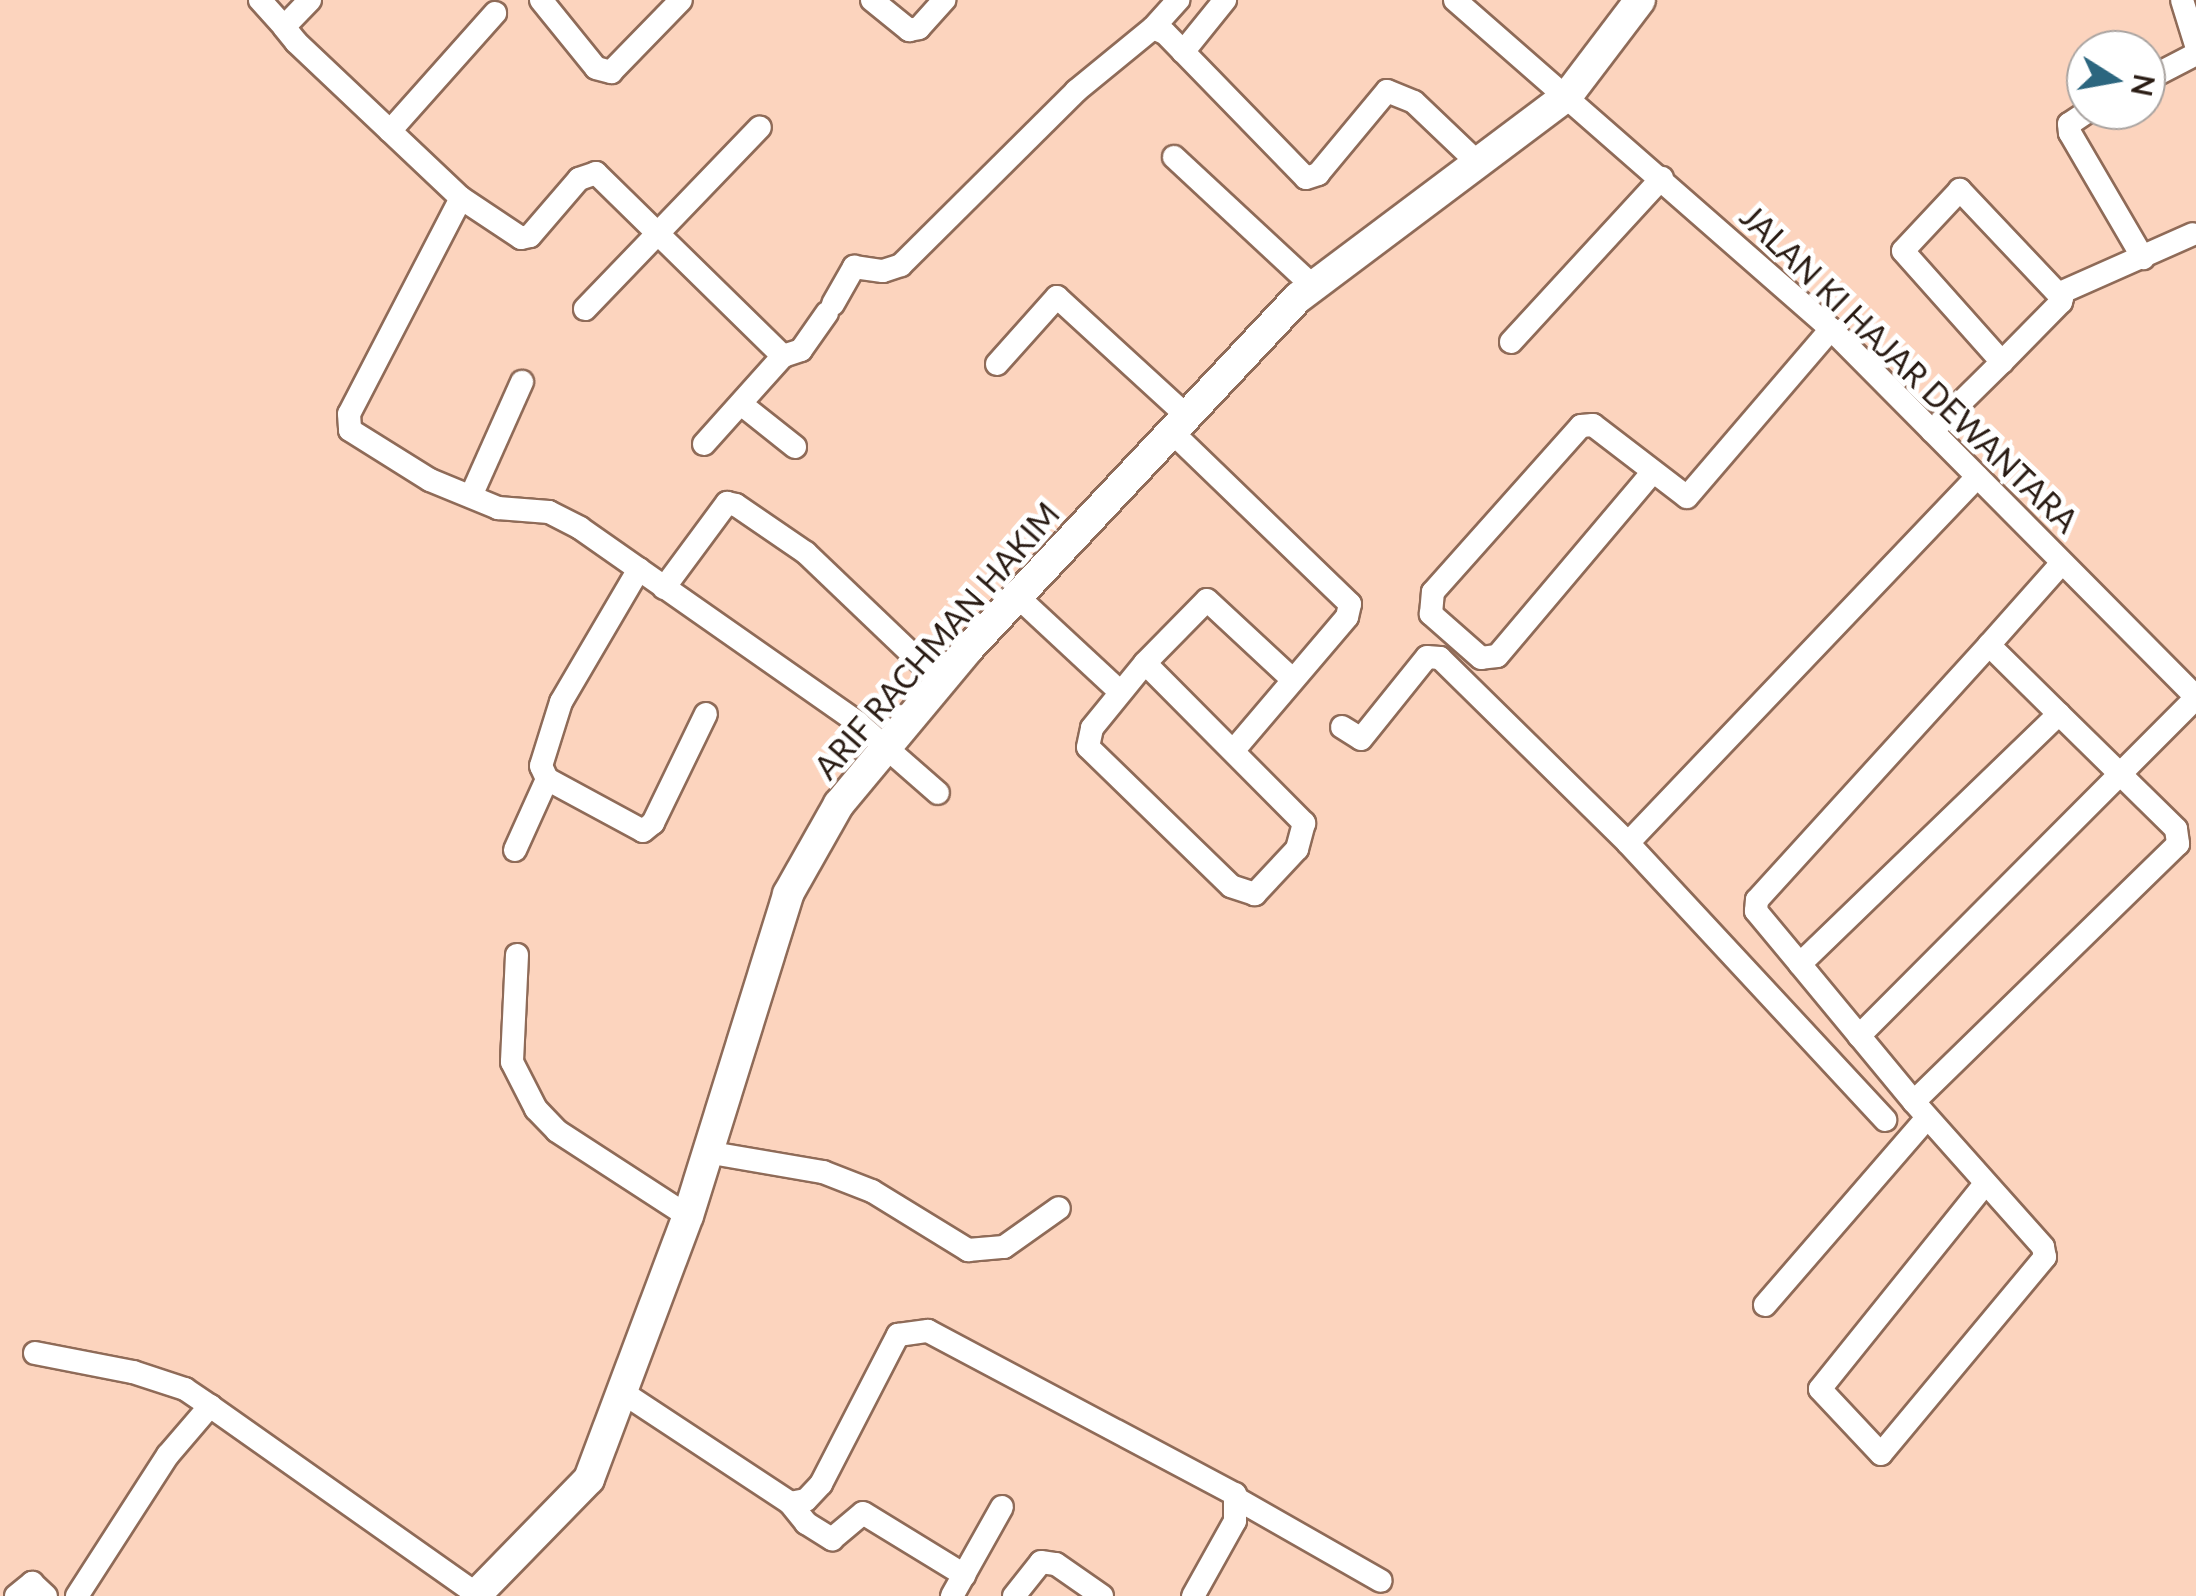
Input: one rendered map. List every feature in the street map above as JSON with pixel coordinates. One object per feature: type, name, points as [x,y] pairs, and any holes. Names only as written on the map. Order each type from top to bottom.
[{"type":"main road","name":"ARIF RACHMAN HAKIM","points":[[476,1595],[590,1479],[625,1394],[688,1216],[788,894],[812,847],[885,745],[1018,597],[1313,286],[1568,95],[1640,0]]},
{"type":"street","points":[[260,0],[461,198],[521,238],[530,236],[579,179],[596,174],[783,356]]},
{"type":"street","points":[[284,27],[310,0]]},
{"type":"street","points":[[541,0],[604,72],[611,72],[681,0]]},
{"type":"street","points":[[872,0],[909,30],[919,28],[944,0]]},
{"type":"street","points":[[704,444],[783,356],[801,350],[854,267],[882,271],[901,265],[1076,91],[1153,28],[1178,0]]},
{"type":"street","points":[[1182,52],[1225,0]]},
{"type":"street","name":"JALAN KI HAJAR DEWANTARA","points":[[1454,0],[1568,95],[1831,329],[2196,698]]},
{"type":"street","points":[[2182,0],[2196,46]]},
{"type":"street","points":[[390,132],[494,13]]},
{"type":"street","points":[[1153,28],[1182,52],[1306,178],[1318,174],[1387,91],[1414,102],[1478,163]]},
{"type":"street","points":[[2166,70],[2196,54]]},
{"type":"street","points":[[585,310],[760,127]]},
{"type":"street","points":[[2069,130],[2143,258]]},
{"type":"street","points":[[1174,157],[1313,286]]},
{"type":"street","points":[[1511,342],[1662,178]]},
{"type":"street","points":[[1932,431],[2002,362],[2061,302],[2060,293],[1968,192],[1960,190],[1904,244],[1906,258],[2002,362]]},
{"type":"street","points":[[461,198],[349,414],[350,430],[364,443],[498,508],[548,512],[639,569],[885,745],[938,793]]},
{"type":"street","points":[[2060,293],[2193,234]]},
{"type":"street","points":[[997,364],[1057,297],[1348,599],[1347,617],[1234,750]]},
{"type":"street","points":[[1651,474],[1496,656],[1481,658],[1431,614],[1433,592],[1581,426],[1593,425],[1651,474],[1687,498],[1831,329]]},
{"type":"street","points":[[470,496],[522,382]]},
{"type":"street","points":[[741,404],[796,447]]},
{"type":"street","points":[[1628,843],[1977,477]]},
{"type":"street","points":[[664,588],[728,503],[736,504],[806,553],[940,681]]},
{"type":"street","points":[[1985,1184],[1820,1389],[1881,1454],[2045,1257],[1985,1184],[1920,1111],[1756,911],[1758,900],[2061,564]]},
{"type":"street","points":[[639,569],[561,702],[541,766],[547,778],[643,831],[654,823],[706,714]]},
{"type":"street","points":[[1018,597],[1120,692]]},
{"type":"street","points":[[1145,663],[1234,750],[1305,829],[1297,849],[1260,891],[1248,895],[1230,886],[1088,747],[1092,728],[1145,663],[1208,600],[1294,680]]},
{"type":"street","points":[[1766,1305],[1920,1111],[2175,849],[2176,830],[1988,645]]},
{"type":"street","points":[[1342,727],[1361,739],[1428,657],[1436,656],[1628,843],[1886,1120]]},
{"type":"street","points":[[1859,1036],[2196,698]]},
{"type":"street","points":[[1800,964],[2059,714]]},
{"type":"street","points":[[515,850],[547,778]]},
{"type":"street","points":[[517,954],[512,1062],[536,1108],[557,1131],[688,1216]]},
{"type":"street","points":[[706,1152],[823,1172],[872,1191],[968,1250],[1004,1247],[1059,1208]]},
{"type":"street","points":[[790,1503],[814,1494],[888,1350],[898,1335],[917,1330],[1188,1468],[1381,1581]]},
{"type":"street","points":[[35,1353],[132,1372],[185,1389],[476,1595]]},
{"type":"street","points":[[625,1394],[790,1503],[806,1524],[832,1539],[863,1513],[964,1575]]},
{"type":"street","points":[[78,1596],[168,1455],[210,1406]]},
{"type":"street","points":[[1192,1596],[1235,1520],[1239,1500]]},
{"type":"street","points":[[952,1596],[1002,1507]]},
{"type":"street","points":[[1014,1596],[1041,1562],[1056,1564],[1102,1596]]},
{"type":"street","points":[[16,1596],[32,1582],[46,1596]]}]
